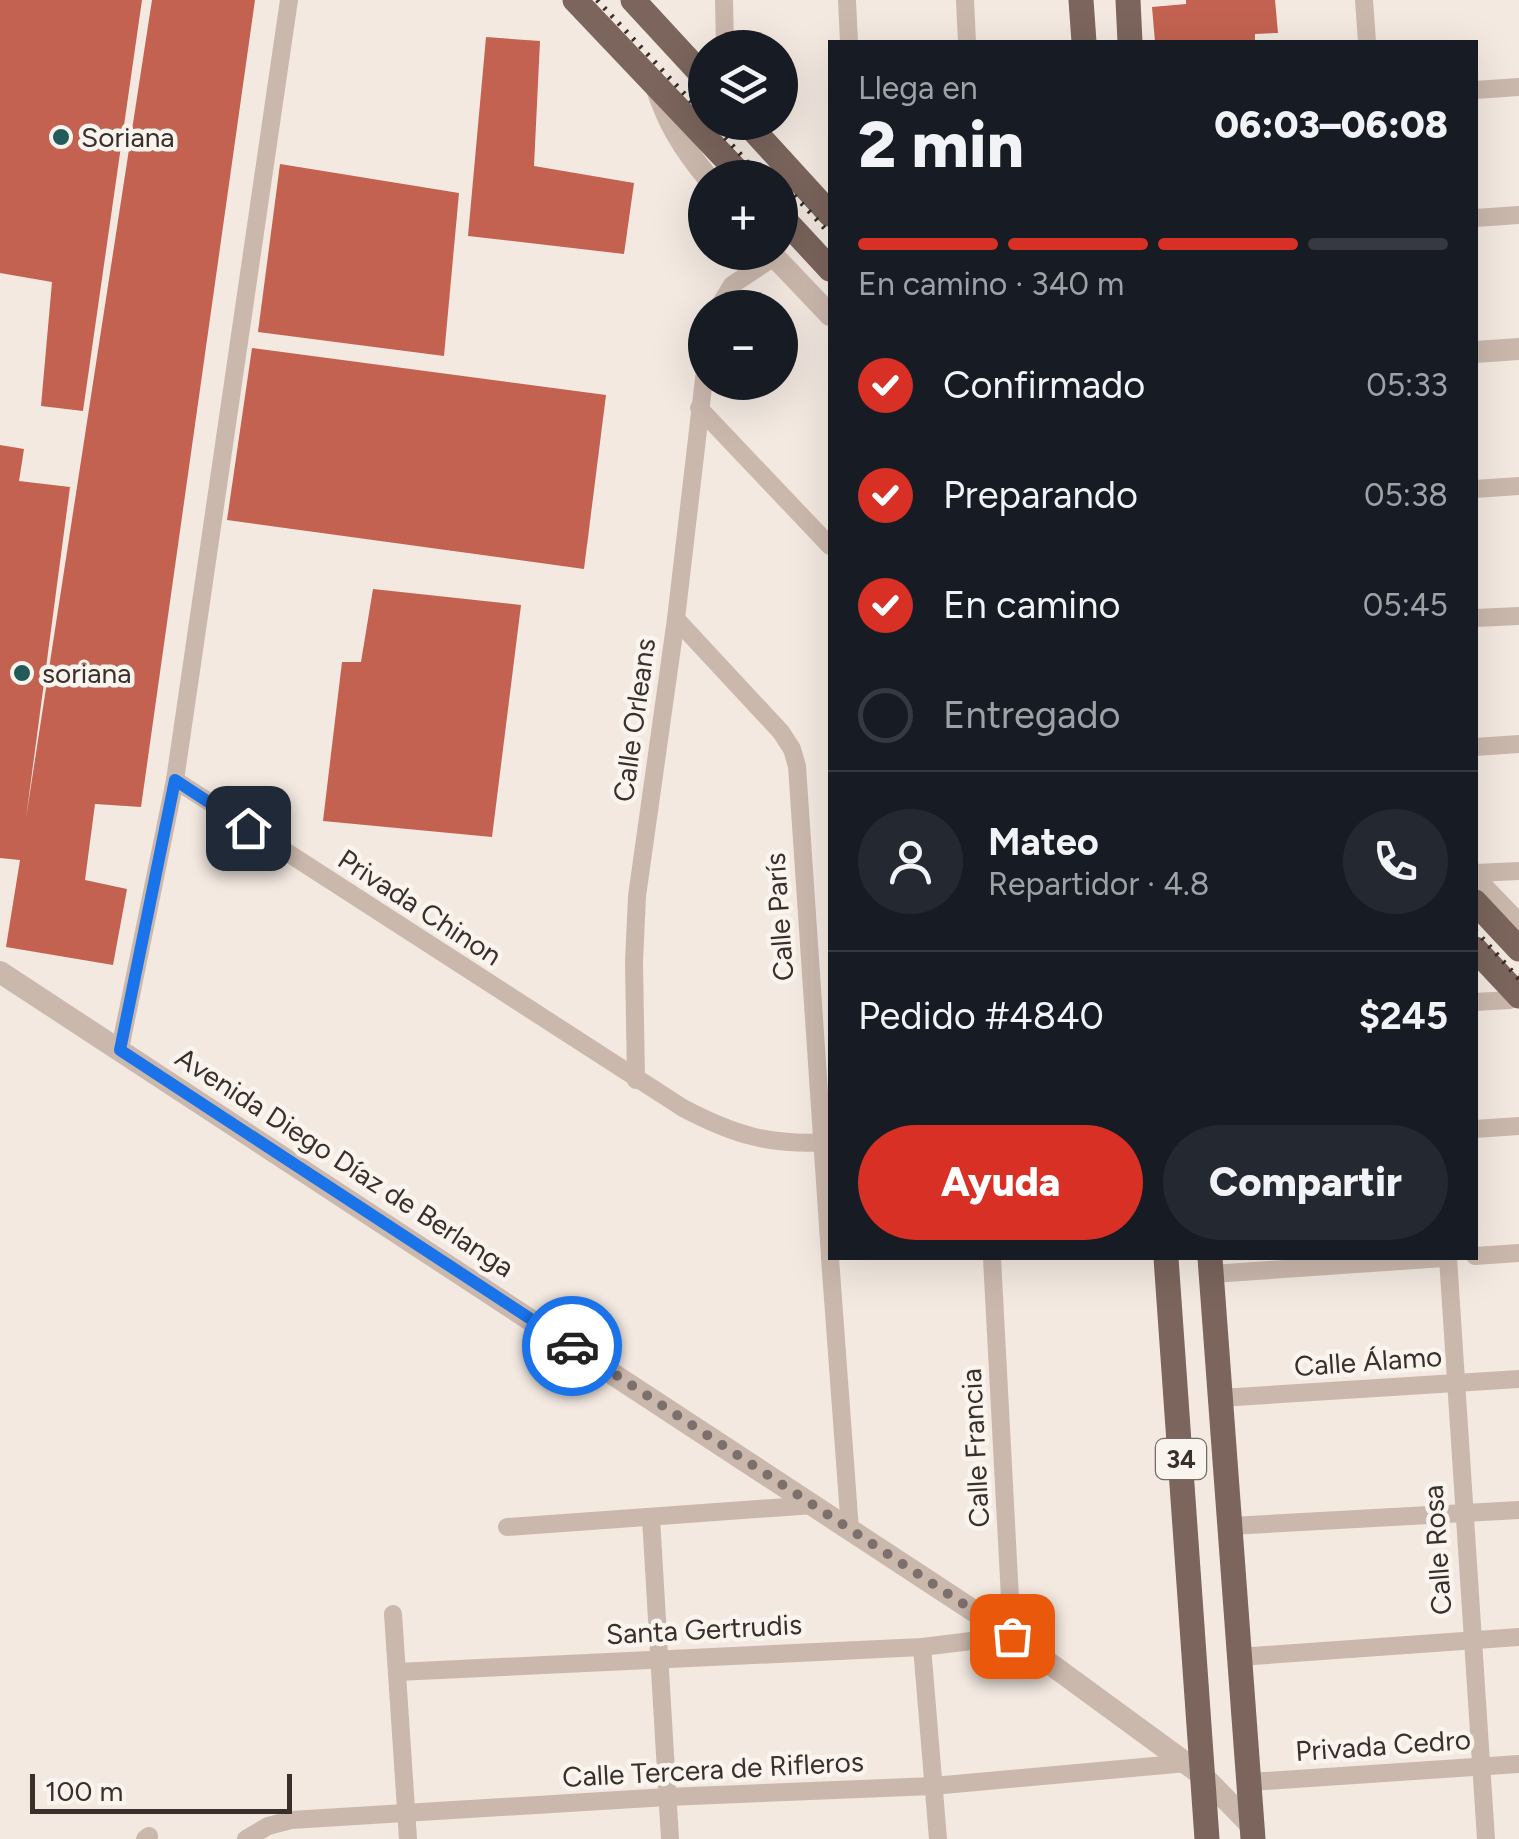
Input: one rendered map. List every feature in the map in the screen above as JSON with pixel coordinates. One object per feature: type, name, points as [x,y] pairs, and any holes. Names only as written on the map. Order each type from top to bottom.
[{"type":"main road","points":[[576,0],[727,160]]},
{"type":"main road","points":[[634,0],[688,59]]},
{"type":"main road","points":[[1081,0],[1084,40]]},
{"type":"main road","points":[[1128,0],[1130,40]]},
{"type":"main road","points":[[764,140],[828,212]]},
{"type":"main road","points":[[798,234],[828,267]]},
{"type":"main road","points":[[1478,905],[1519,949]]},
{"type":"main road","points":[[1478,953],[1516,1002]]},
{"type":"main road","name":"34","points":[[1166,1260],[1194,1769],[1207,1839]]},
{"type":"main road","name":"34","points":[[1211,1266],[1239,1657],[1250,1782],[1259,1835]]},
{"type":"street","points":[[120,1050],[175,780],[289,0]]},
{"type":"street","points":[[724,0],[725,30]]},
{"type":"street","points":[[847,0],[849,40]]},
{"type":"street","points":[[964,0],[967,40]]},
{"type":"street","points":[[1364,0],[1366,40]]},
{"type":"street","points":[[656,86],[670,127],[692,160]]},
{"type":"street","points":[[1478,90],[1519,87]]},
{"type":"street","points":[[774,140],[828,194]]},
{"type":"street","points":[[1478,218],[1519,216]]},
{"type":"street","points":[[729,290],[752,270]]},
{"type":"street","points":[[786,270],[828,313]]},
{"type":"street","points":[[1478,352],[1519,349]]},
{"type":"street","name":"Calle Orleans","points":[[636,1080],[637,896],[676,619],[699,400]]},
{"type":"street","points":[[698,408],[828,544]]},
{"type":"street","points":[[1478,489],[1519,486]]},
{"type":"street","points":[[1478,618],[1519,616]]},
{"type":"street","name":"Calle París","points":[[676,619],[792,749],[797,766],[828,1200]]},
{"type":"street","points":[[1478,747],[1519,744]]},
{"type":"street","name":"Privada Chinon","points":[[175,780],[683,1108],[746,1137],[826,1142]]},
{"type":"street","points":[[1478,876],[1519,871]]},
{"type":"street","points":[[1478,879],[1519,925]]},
{"type":"street","points":[[1478,965],[1516,1002]]},
{"type":"street","name":"Avenida Diego Díaz de Berlanga","points":[[0,972],[1012,1636],[1194,1769],[1259,1835]]},
{"type":"street","points":[[1478,1002],[1516,1002]]},
{"type":"street","points":[[1478,1129],[1519,1126]]},
{"type":"street","points":[[1478,1256],[1519,1254]]},
{"type":"street","name":"Calle París","points":[[830,1260],[850,1530]]},
{"type":"street","name":"Calle Francia","points":[[992,1260],[1012,1636]]},
{"type":"street","points":[[1211,1266],[1387,1260]]},
{"type":"street","name":"Calle Rosa","points":[[1446,1260],[1486,1839]]},
{"type":"street","name":"Calle Álamo","points":[[1220,1398],[1519,1379]]},
{"type":"street","points":[[507,1527],[814,1505]]},
{"type":"street","points":[[1231,1526],[1519,1510]]},
{"type":"street","points":[[651,1518],[670,1839]]},
{"type":"street","points":[[393,1614],[408,1839]]},
{"type":"street","name":"Santa Gertrudis","points":[[397,1672],[922,1647],[1012,1636]]},
{"type":"street","points":[[1239,1657],[1519,1637]]},
{"type":"street","points":[[922,1647],[938,1839]]},
{"type":"street","name":"Privada Cedro","points":[[1250,1782],[1519,1764]]},
{"type":"street","name":"Avenida Diego Díaz de Berlanga","points":[[1194,1769],[1250,1782]]},
{"type":"street","name":"Calle Tercera de Rifleros","points":[[246,1839],[268,1826],[291,1820],[1194,1769]]},
{"type":"building","name":"Soriana","points":[[0,0],[142,0],[83,411],[41,406],[52,282],[0,273]]},
{"type":"building","points":[[152,0],[255,0],[141,807],[95,804],[85,880],[127,889],[113,965],[6,947],[20,860],[0,858],[0,445],[24,449],[19,481],[70,487],[26,818]]},
{"type":"building","points":[[1186,0],[1275,0],[1278,33],[1255,34],[1255,40],[1155,40],[1152,7],[1186,4]]},
{"type":"building","points":[[486,37],[540,41],[534,166],[634,183],[624,254],[468,236]]},
{"type":"building","points":[[280,164],[459,193],[444,356],[258,332]]},
{"type":"building","points":[[252,348],[606,395],[584,569],[227,520]]},
{"type":"building","points":[[373,589],[521,605],[492,837],[323,821],[342,662],[361,662]]},
{"type":"railway","points":[[597,0],[688,98]]},
{"type":"railway","points":[[727,140],[746,160]]},
{"type":"railway","points":[[798,199],[828,232]]},
{"type":"railway","points":[[1478,933],[1519,979]]},
{"type":"way so far","points":[[572,1346],[1012,1636]]},
{"type":"place","name":"Soriana","points":[[61,137]]},
{"type":"place","name":"soriana","points":[[22,673]]},
{"type":"route","points":[[248,828],[175,780],[120,1050],[572,1346]]}]
